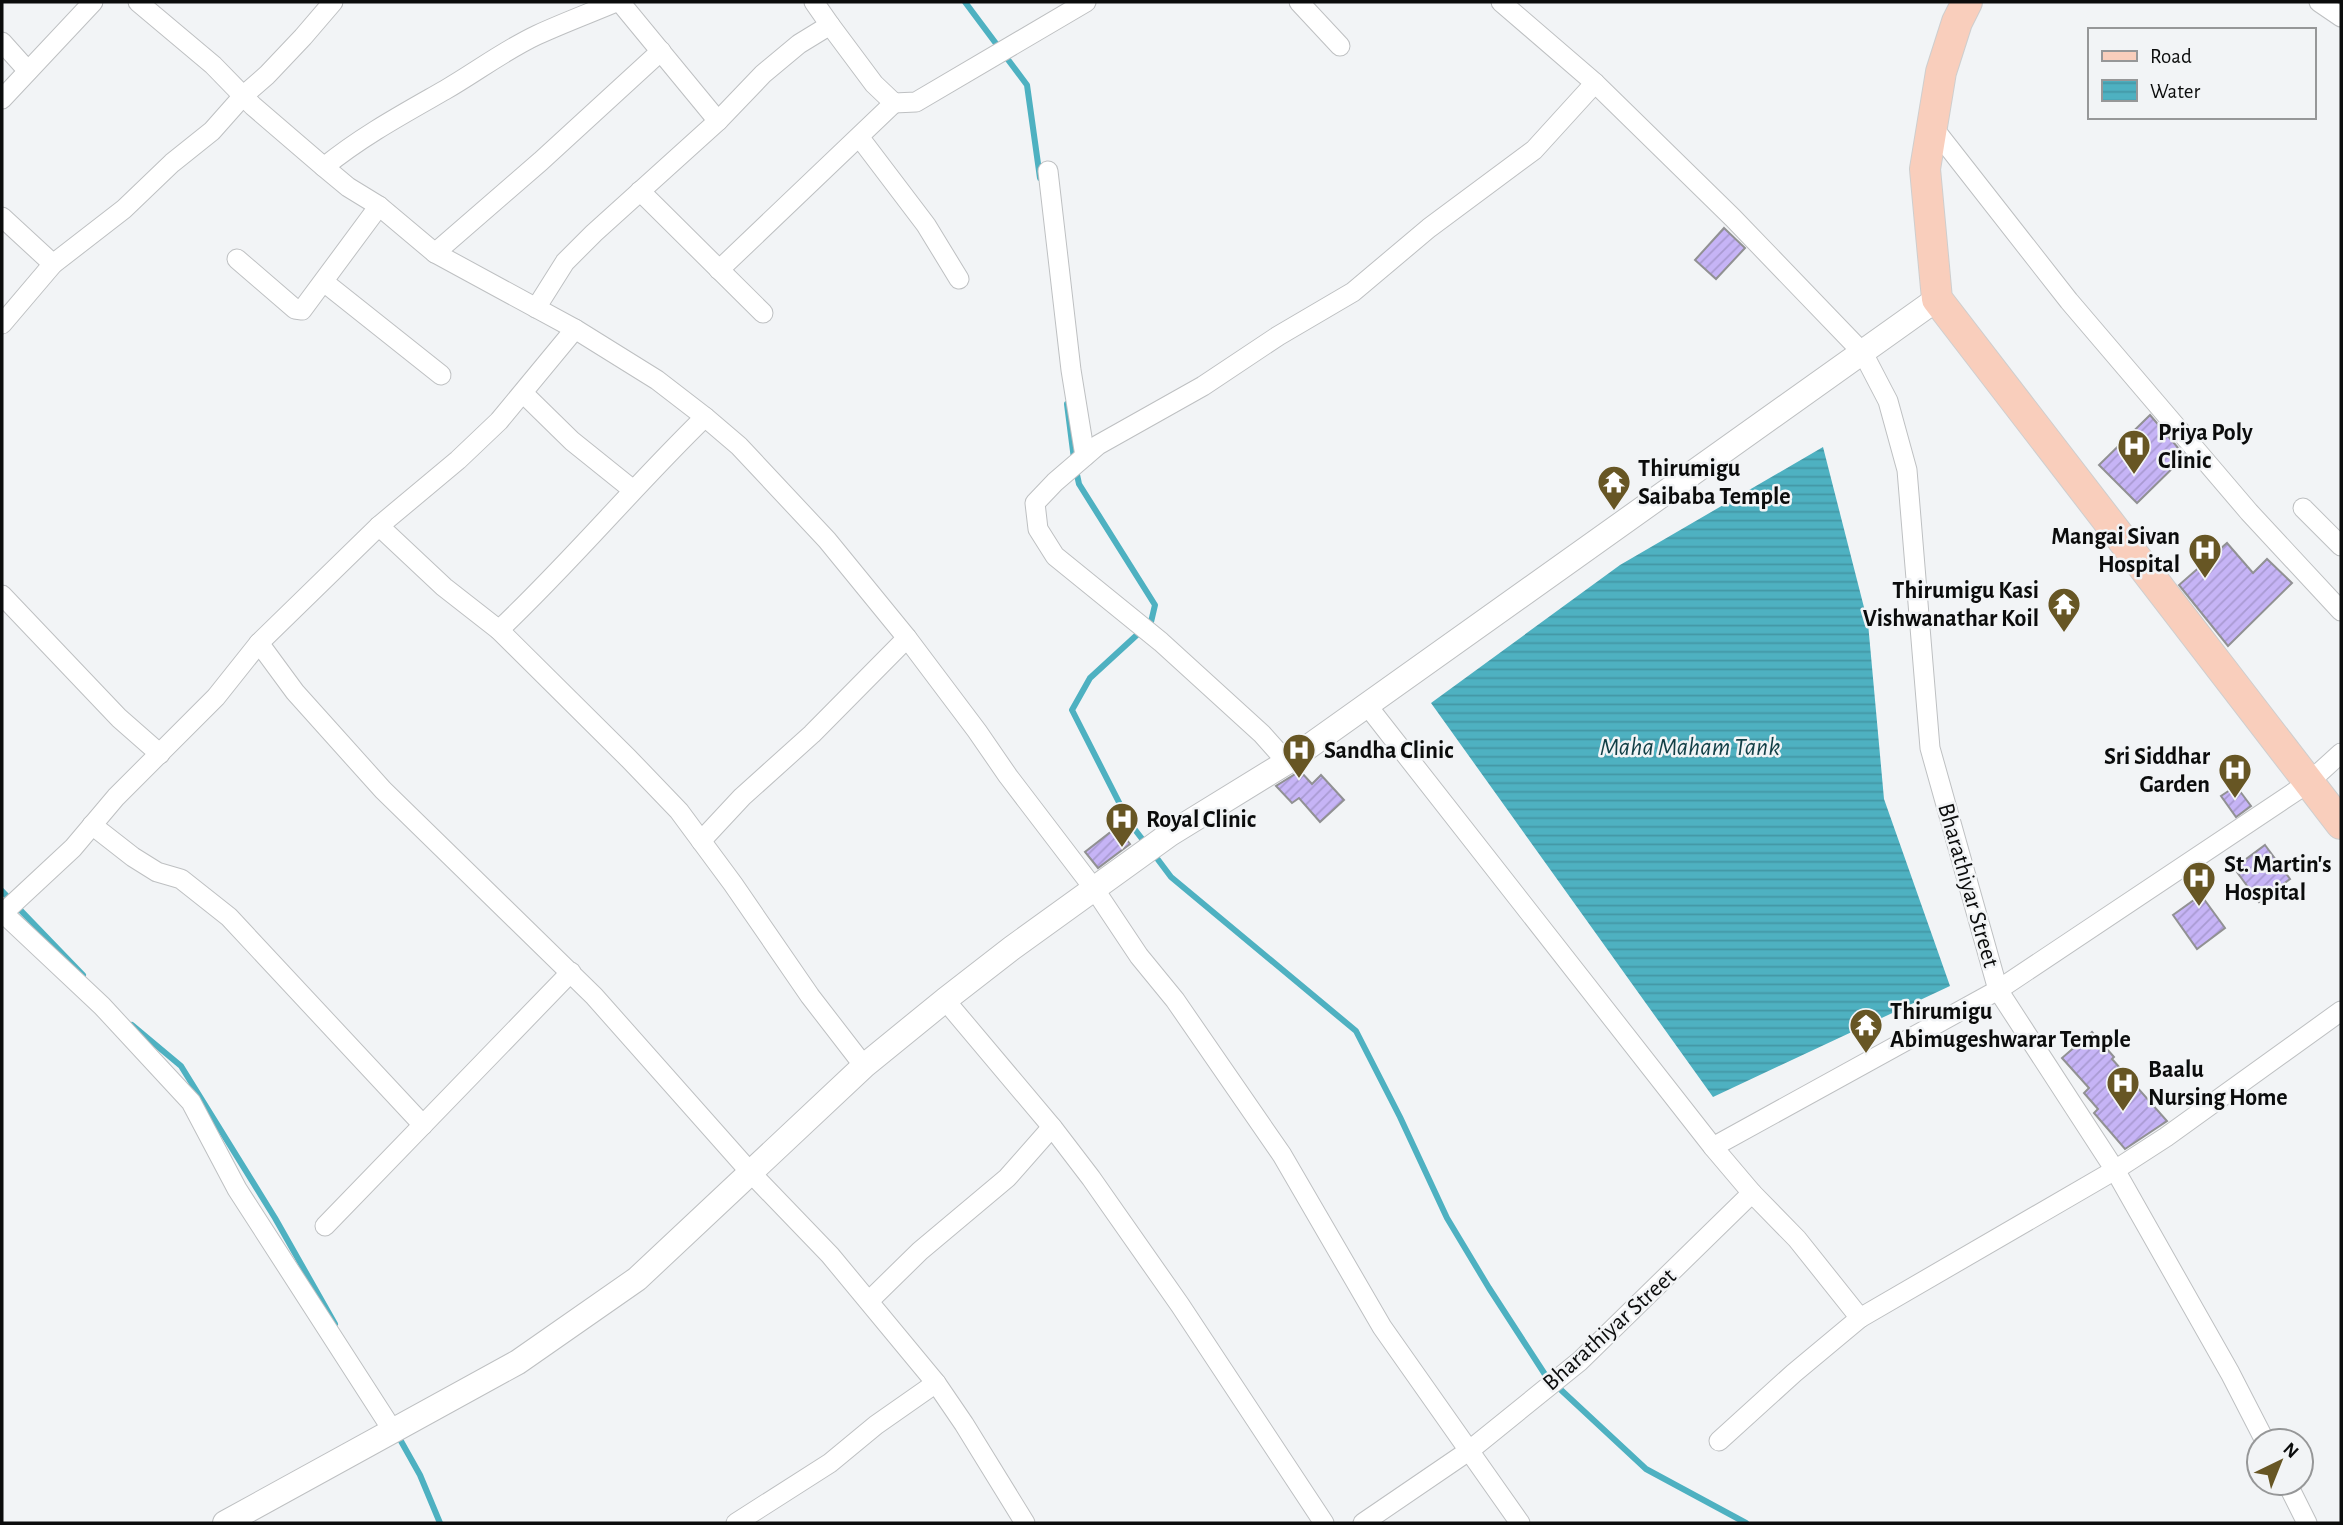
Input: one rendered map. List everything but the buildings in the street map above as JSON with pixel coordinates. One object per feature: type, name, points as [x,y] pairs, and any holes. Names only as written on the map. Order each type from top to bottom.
[{"type":"main road","points":[[1967,2],[1957,22],[1941,72],[1925,169],[1937,299],[2341,824]]},
{"type":"street","points":[[2,99],[93,2]]},
{"type":"street","points":[[138,2],[213,65],[243,96],[324,167],[348,187],[379,206],[435,253],[575,329],[657,380],[705,417],[739,446],[827,540],[907,638],[977,731],[1007,776],[1095,890],[1139,956],[1175,1000],[1282,1155],[1382,1327],[1413,1374],[1520,1523]]},
{"type":"street","points":[[2,324],[53,264],[124,209],[172,163],[212,131],[243,96],[276,66],[333,2]]},
{"type":"street","points":[[324,167],[351,145],[386,123],[512,49],[537,35],[618,2],[718,121]]},
{"type":"street","points":[[814,2],[874,84],[894,103]]},
{"type":"street","points":[[719,270],[894,103],[916,102],[1086,2]]},
{"type":"street","points":[[1299,2],[1340,46]]},
{"type":"street","name":"Bharathiyar Street","points":[[1501,2],[1595,83],[1733,218],[1863,353],[1888,401],[1908,470],[1930,748],[1998,990],[1713,1147]]},
{"type":"street","points":[[2319,2],[2341,18]]},
{"type":"street","points":[[536,308],[565,262],[718,121],[763,74],[799,44],[830,25]]},
{"type":"street","points":[[2,42],[28,71]]},
{"type":"street","points":[[435,253],[661,51]]},
{"type":"street","points":[[1287,762],[1262,734],[1161,642],[1055,556],[1038,529],[1035,503],[1092,450],[1203,386],[1278,336],[1353,292],[1429,228],[1534,150],[1595,83]]},
{"type":"street","points":[[1932,126],[2069,301],[2249,512],[2341,611]]},
{"type":"street","points":[[860,138],[926,225],[960,279]]},
{"type":"street","points":[[1048,171],[1071,370],[1092,450]]},
{"type":"street","points":[[640,191],[763,313]]},
{"type":"street","points":[[237,259],[299,310],[306,306],[379,206]]},
{"type":"street","points":[[2,217],[53,264]]},
{"type":"street","points":[[324,282],[441,375]]},
{"type":"street","points":[[225,1523],[518,1362],[637,1279],[864,1066],[945,1000],[1170,834],[1287,762],[1937,299]]},
{"type":"street","points":[[383,1437],[237,1188],[191,1102],[102,1006],[2,913],[73,848],[116,797],[216,697],[259,643],[379,526],[458,460],[499,421],[575,329]]},
{"type":"street","points":[[523,393],[572,441],[633,490]]},
{"type":"street","points":[[499,630],[533,598],[705,417]]},
{"type":"street","points":[[2303,508],[2341,546]]},
{"type":"street","points":[[379,526],[415,562],[499,630],[679,811],[810,996],[864,1066]]},
{"type":"street","points":[[2,594],[119,718],[160,754]]},
{"type":"street","points":[[701,841],[742,797],[812,734],[907,638]]},
{"type":"street","points":[[259,643],[296,692],[383,790],[571,972],[676,1086],[751,1173],[830,1255],[936,1383],[1025,1523]]},
{"type":"street","points":[[1366,704],[1713,1147],[1752,1193],[1797,1239],[1860,1318]]},
{"type":"street","points":[[2258,1427],[2115,1170],[1998,990],[2308,783],[2341,753]]},
{"type":"street","points":[[92,825],[133,858],[157,872],[181,879],[229,917],[423,1125]]},
{"type":"street","points":[[325,1226],[571,972]]},
{"type":"street","points":[[945,1000],[1052,1127],[1172,1293],[1324,1523]]},
{"type":"street","points":[[1719,1441],[1860,1318],[2166,1138],[2341,1011]]},
{"type":"street","points":[[869,1301],[920,1251],[964,1217],[1007,1178],[1052,1127]]},
{"type":"street","name":"Bharathiyar Street","points":[[1363,1523],[1385,1517],[1580,1362],[1752,1193]]},
{"type":"street","points":[[736,1523],[830,1463],[876,1425],[936,1383]]},
{"type":"street","points":[[2294,1497],[2307,1523]]},
{"type":"water","name":"Maha Maham Tank","points":[[1823,447],[1868,623],[1884,799],[1950,986],[1713,1097],[1431,703],[1620,565]]},
{"type":"waterway","points":[[965,2],[1027,85],[1040,178]]},
{"type":"waterway","points":[[1067,404],[1074,459]]},
{"type":"waterway","points":[[1076,470],[1079,484],[1155,605],[1151,622],[1090,678],[1072,710],[1129,822],[1146,844]]},
{"type":"waterway","points":[[1153,853],[1171,877],[1356,1031],[1447,1218],[1546,1376],[1646,1469],[1746,1523]]},
{"type":"waterway","points":[[2,891],[83,975]]},
{"type":"waterway","points":[[132,1025],[181,1066],[275,1218],[335,1324]]},
{"type":"waterway","points":[[397,1434],[420,1475],[440,1523]]},
{"type":"place","name":"Priya Poly Clinic","points":[[2134,476]]},
{"type":"place","name":"Thirumigu Saibaba Temple","points":[[1614,512]]},
{"type":"place","name":"Mangai Sivan Hospital","points":[[2205,580]]},
{"type":"place","name":"Thirumigu Kasi Vishwanathar Koil","points":[[2064,634]]},
{"type":"place","name":"Sandha Clinic","points":[[1299,780]]},
{"type":"place","name":"Sri Siddhar Garden","points":[[2235,800]]},
{"type":"place","name":"Royal Clinic","points":[[1122,849]]},
{"type":"place","name":"St. Martin's Hospital","points":[[2199,908]]},
{"type":"place","name":"Thirumigu Abimugeshwarar Temple","points":[[1866,1055]]},
{"type":"place","name":"Baalu Nursing Home","points":[[2123,1113]]}]
